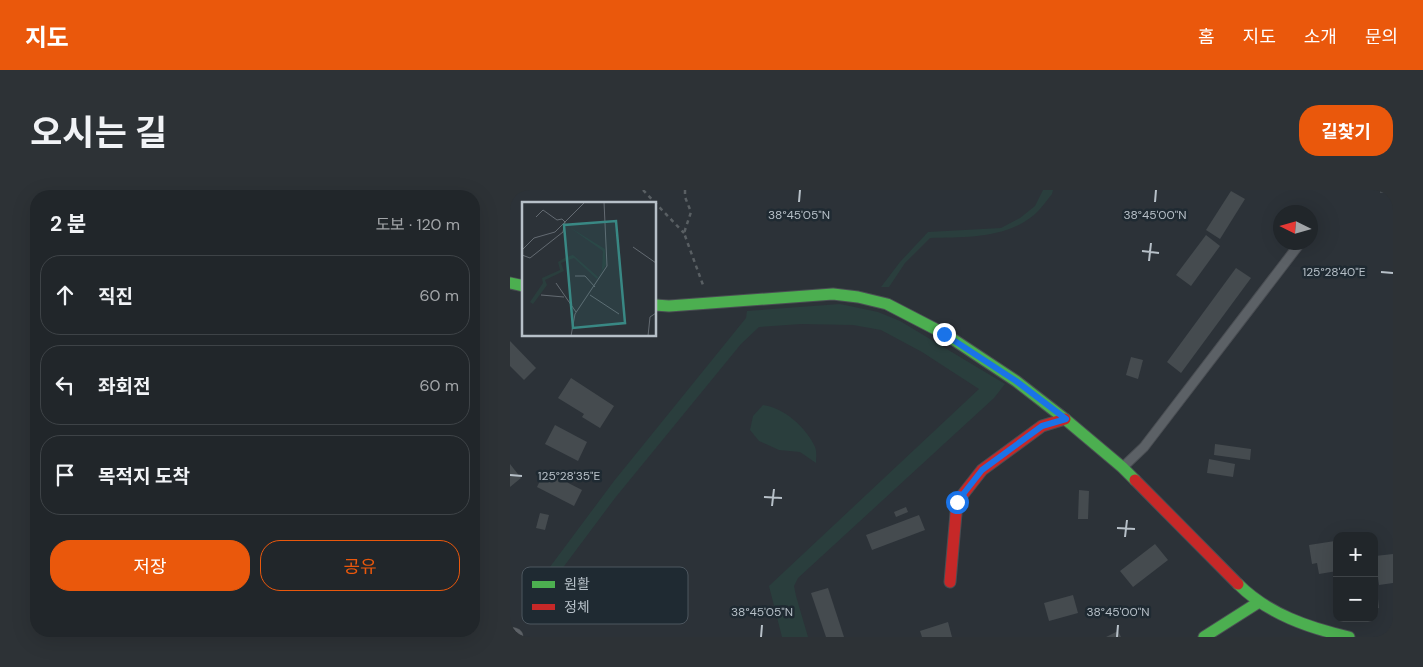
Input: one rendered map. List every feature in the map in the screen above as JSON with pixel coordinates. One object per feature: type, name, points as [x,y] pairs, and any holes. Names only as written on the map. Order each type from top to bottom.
[{"type":"street","points":[[656,305],[703,304],[833,294],[858,297],[887,304],[944,334],[1016,381],[1066,419],[1122,467],[1241,587],[1259,602],[1280,615],[1325,632],[1349,637]]},
{"type":"street","points":[[950,582],[957,502],[982,470],[1042,426],[1066,419]]},
{"type":"street","points":[[1204,637],[1259,602]]},
{"type":"street","points":[[510,636],[514,637]]},
{"type":"lane","points":[[1122,467],[1144,447],[1295,250]]},
{"type":"path","points":[[643,190],[654,202]]},
{"type":"path","points":[[684,233],[691,212],[685,196],[685,190]]},
{"type":"path","points":[[656,204],[684,233],[704,287],[703,304]]},
{"type":"green space","points":[[1043,190],[1053,190],[1039,210],[1023,223],[998,233],[971,237],[930,238],[905,263],[889,287],[881,287],[900,262],[928,232],[1001,228],[1020,218],[1035,206]]},
{"type":"green space","points":[[840,304],[878,312],[900,321],[1005,384],[994,398],[798,578],[794,586],[808,637],[782,637],[769,586],[979,389],[922,352],[881,330],[853,325],[801,324],[759,327],[741,344],[615,498],[563,567],[550,567],[614,481],[746,318],[747,311]]},
{"type":"green space","points":[[763,405],[786,414],[806,432],[815,447],[816,463],[800,452],[779,450],[759,441],[750,430],[753,416]]},
{"type":"building","points":[[1380,190],[1393,190],[1393,193],[1380,193]]},
{"type":"building","points":[[1231,191],[1245,199],[1220,239],[1206,230]]},
{"type":"building","points":[[1206,235],[1220,246],[1191,286],[1176,275]]},
{"type":"building","points":[[1236,268],[1251,278],[1181,373],[1167,362]]},
{"type":"building","points":[[510,341],[536,368],[524,380],[510,366]]},
{"type":"building","points":[[1131,357],[1143,360],[1138,379],[1126,375]]},
{"type":"building","points":[[571,378],[614,406],[600,428],[582,417],[584,414],[558,398]]},
{"type":"building","points":[[555,425],[587,442],[578,461],[545,444]]},
{"type":"building","points":[[1215,444],[1251,449],[1250,460],[1214,455]]},
{"type":"building","points":[[1209,459],[1235,464],[1233,477],[1207,473]]},
{"type":"building","points":[[510,464],[521,478],[510,487]]},
{"type":"building","points":[[545,471],[582,490],[574,506],[537,487]]},
{"type":"building","points":[[1079,490],[1089,491],[1088,519],[1078,519]]},
{"type":"building","points":[[906,507],[908,512],[896,517],[894,512]]},
{"type":"building","points":[[540,513],[549,515],[545,530],[536,528]]},
{"type":"building","points":[[919,515],[925,530],[872,550],[866,535]]},
{"type":"building","points":[[1333,541],[1333,572],[1319,574],[1317,563],[1312,564],[1309,545]]},
{"type":"building","points":[[1155,544],[1168,560],[1133,587],[1120,571]]},
{"type":"building","points":[[1393,554],[1393,583],[1379,585],[1378,556]]},
{"type":"building","points":[[828,588],[844,637],[826,637],[811,593]]},
{"type":"building","points":[[1073,595],[1078,613],[1049,621],[1044,603]]},
{"type":"building","points":[[948,622],[952,637],[922,637],[920,631]]},
{"type":"building","points":[[1118,631],[1121,637],[1106,637]]},
{"type":"traffic: fast","points":[[510,283],[522,286]]},
{"type":"traffic: fast","points":[[656,305],[669,306],[833,294],[858,297],[887,304],[945,334],[1016,381],[1065,419],[1135,480]]},
{"type":"traffic: fast","points":[[1238,584],[1262,604],[1276,612],[1304,624],[1349,637]]},
{"type":"traffic: fast","points":[[1204,637],[1259,602]]},
{"type":"traffic: jam","points":[[950,582],[957,502],[982,470],[1042,426],[1065,419]]},
{"type":"traffic: jam","points":[[1135,480],[1238,584]]},
{"type":"route","points":[[944,334],[1016,381],[1066,419],[1042,426],[982,470],[957,502]]}]
